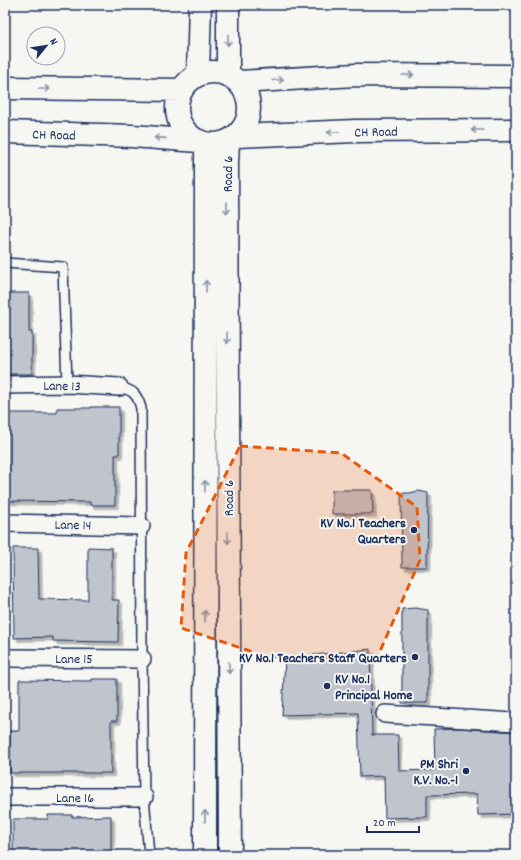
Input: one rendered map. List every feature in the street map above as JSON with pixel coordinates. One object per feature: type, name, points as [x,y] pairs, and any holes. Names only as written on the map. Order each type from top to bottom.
[{"type":"street","points":[[198,74],[200,5]]},
{"type":"street","points":[[228,5],[234,79]]},
{"type":"street","points":[[202,142],[189,134],[182,125],[178,113],[178,101],[182,90],[190,80],[198,74],[209,72],[219,72],[234,79],[246,92],[249,104],[249,116],[244,127],[232,138]]},
{"type":"street","points":[[234,79],[355,75],[516,76]]},
{"type":"street","points":[[5,88],[182,90]]},
{"type":"street","name":"CH Road","points":[[5,132],[132,136],[217,144],[232,138],[355,131],[516,130]]},
{"type":"street","name":"Road 6","points":[[230,855],[227,180],[232,138]]},
{"type":"street","name":"Road 6","points":[[202,142],[205,855]]},
{"type":"street","name":"Lane 13","points":[[5,385],[67,384],[119,387]]},
{"type":"street","name":"Lane 14","points":[[5,522],[141,526]]},
{"type":"street","name":"Lane 15","points":[[5,658],[142,658]]},
{"type":"street","points":[[385,714],[516,722]]},
{"type":"street","name":"Lane 16","points":[[5,797],[144,797]]},
{"type":"lane","points":[[5,264],[64,267],[67,384]]},
{"type":"lane","points":[[119,387],[130,389],[138,397],[141,408],[144,797],[149,855]]},
{"type":"highlighted area","points":[[240,446],[341,453],[417,507],[420,560],[377,658],[268,657],[181,628],[186,553]]},
{"type":"building","points":[[5,293],[29,293],[29,332],[32,332],[32,374],[7,374],[7,317],[5,317]]},
{"type":"building","points":[[119,407],[119,455],[115,455],[115,505],[90,505],[90,502],[5,501],[7,413],[57,413],[57,408]]},
{"type":"building","points":[[332,490],[372,490],[373,514],[332,514]]},
{"type":"building","name":"KV No.1 Teachers Quarters","points":[[419,491],[428,493],[427,567],[402,567],[401,493]]},
{"type":"building","points":[[88,547],[112,548],[112,600],[119,600],[118,642],[53,641],[53,637],[14,638],[13,548],[38,548],[39,599],[88,600]]},
{"type":"building","name":"KV No.1 Teachers Staff Quarters","points":[[415,608],[428,610],[428,703],[402,703],[402,609]]},
{"type":"building","points":[[370,649],[372,735],[398,735],[399,771],[435,770],[434,729],[458,728],[516,732],[516,814],[478,815],[477,794],[427,795],[427,817],[385,818],[384,776],[360,777],[358,713],[282,715],[285,658]]},
{"type":"building","points":[[92,679],[117,679],[117,721],[111,721],[111,773],[10,773],[10,731],[19,731],[19,680],[92,681]]},
{"type":"building","points":[[48,815],[72,815],[72,817],[111,816],[111,855],[13,855],[13,819],[48,819]]},
{"type":"place","name":"KV No.1 Teachers Quarters","points":[[414,530]]},
{"type":"place","name":"KV No.1 Teachers Staff Quarters","points":[[415,657]]},
{"type":"place","name":"KV No.1 Principal Home","points":[[327,686]]},
{"type":"place","name":"PM Shri K.V. No.-1","points":[[466,771]]}]
